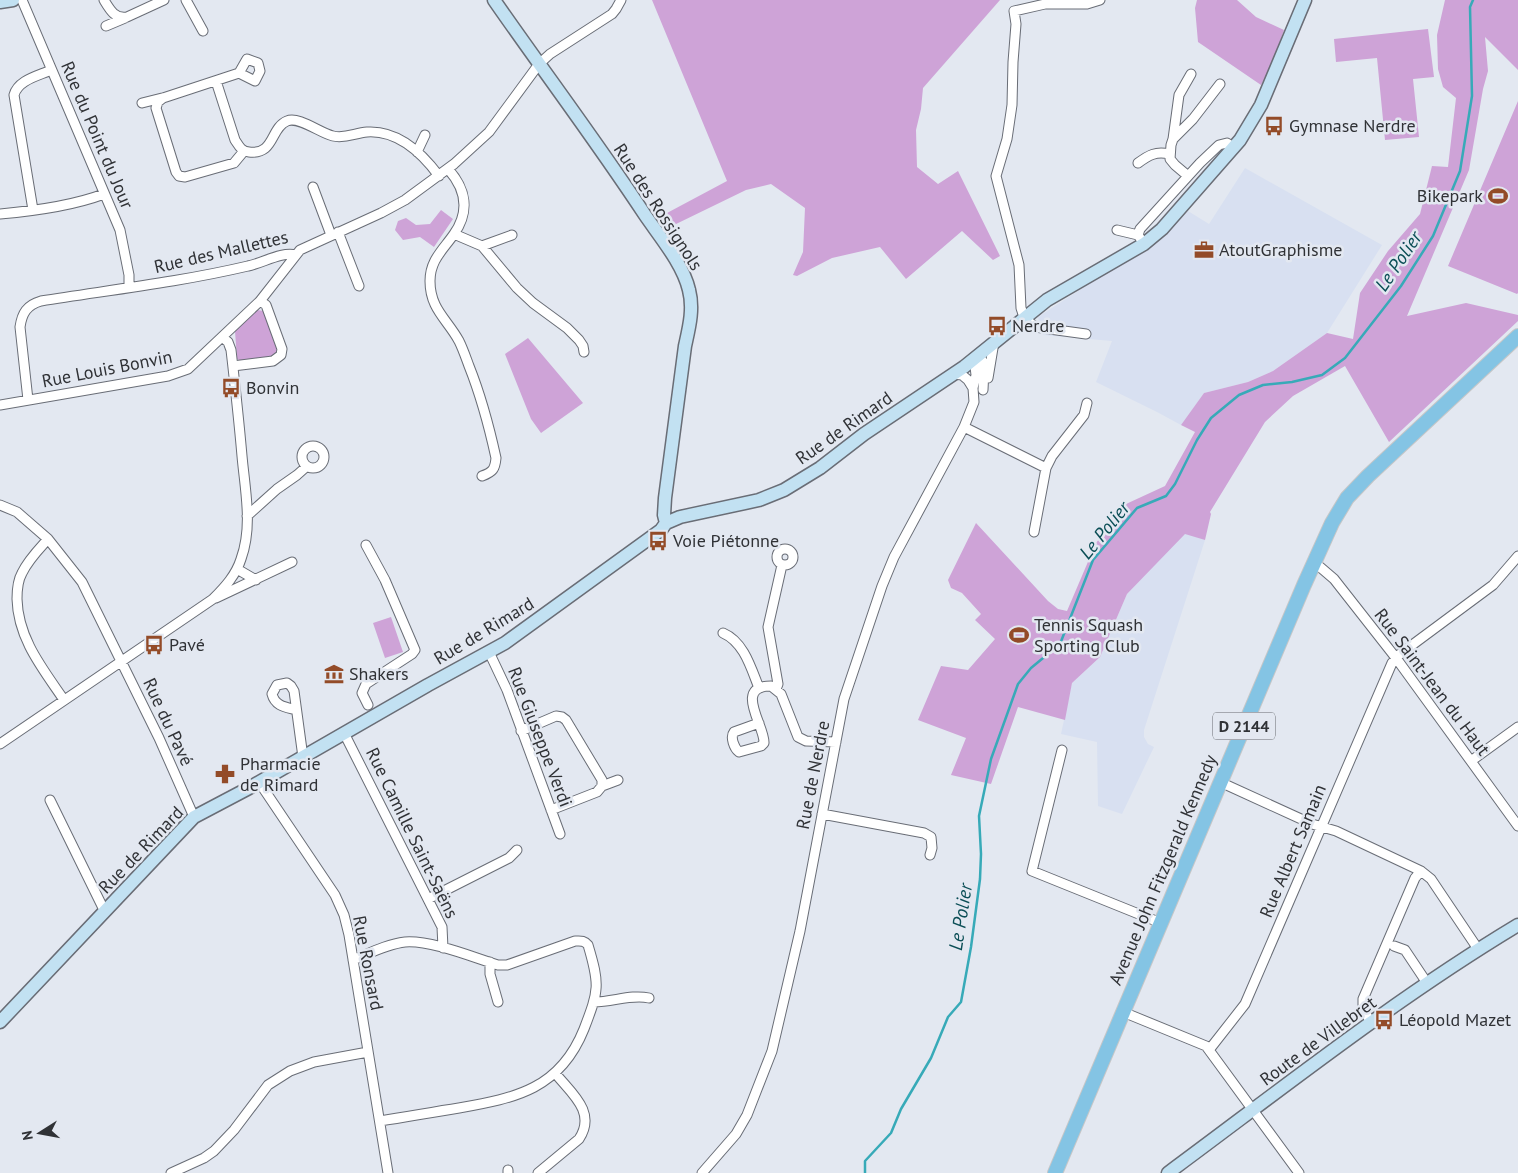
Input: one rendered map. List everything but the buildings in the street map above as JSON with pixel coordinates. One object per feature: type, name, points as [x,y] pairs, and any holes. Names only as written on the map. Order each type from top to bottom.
[{"type":"main road","name":"Avenue John Fitzgerald Kennedy","points":[[1055,1173],[1312,565],[1332,523],[1347,498],[1368,476],[1518,336]]},
{"type":"street","points":[[0,2],[13,0]]},
{"type":"street","name":"Rue du Point du Jour","points":[[22,0],[120,230],[129,275],[129,287]]},
{"type":"street","points":[[104,0],[115,16],[127,17]]},
{"type":"street","points":[[106,26],[164,0]]},
{"type":"street","points":[[186,0],[203,31]]},
{"type":"street","name":"Rue des Rossignols","points":[[494,0],[648,220],[684,274],[690,291],[689,325],[665,498],[664,515],[666,523]]},
{"type":"street","name":"Rue des Mallettes","points":[[28,400],[20,327],[26,309],[32,304],[40,301],[149,285],[243,267],[290,254],[296,255],[307,245],[381,213],[405,200],[439,176],[473,147],[489,132],[538,64],[550,54],[612,14],[621,0]]},
{"type":"street","points":[[1011,0],[1016,24],[1012,106],[1007,139],[996,176],[1019,265],[1021,308],[1024,317],[1035,327],[1086,334]]},
{"type":"street","points":[[1014,11],[1045,4],[1087,4],[1100,0]]},
{"type":"street","name":"Rue de Rimard","points":[[0,1022],[194,817],[505,643],[661,530],[666,523],[680,517],[759,500],[784,490],[820,468],[864,434],[953,374],[1047,300],[1141,239],[1162,229],[1233,147],[1261,104],[1305,0]]},
{"type":"street","points":[[33,210],[14,95],[20,84],[51,70]]},
{"type":"street","points":[[142,103],[239,73]]},
{"type":"street","points":[[1188,176],[1175,166],[1169,154],[1179,95],[1191,74]]},
{"type":"street","points":[[216,81],[235,140],[244,151],[252,152],[266,148],[271,143],[280,126],[286,122],[298,120],[321,133],[334,137],[366,132],[392,136],[418,152],[428,161],[439,176]]},
{"type":"street","points":[[1173,139],[1193,119],[1220,84]]},
{"type":"street","points":[[163,98],[158,102],[156,108],[176,172],[179,176],[185,177],[234,163],[244,151]]},
{"type":"street","points":[[418,152],[425,135]]},
{"type":"street","points":[[1116,230],[1141,239],[1140,229],[1219,145],[1227,143],[1233,147]]},
{"type":"street","points":[[1138,163],[1150,155],[1160,152],[1169,154]]},
{"type":"street","points":[[448,169],[461,187],[464,211],[454,234],[443,246],[431,267],[431,294],[438,312],[459,341],[481,394],[496,458],[496,466],[492,472],[482,476]]},
{"type":"street","points":[[313,187],[359,286]]},
{"type":"street","points":[[0,214],[88,200],[104,194]]},
{"type":"street","points":[[454,234],[482,246],[517,288],[533,303],[567,328],[583,346],[584,352]]},
{"type":"street","points":[[482,246],[512,235]]},
{"type":"street","name":"Rue Louis Bonvin","points":[[28,400],[180,373],[188,369],[260,301],[296,255]]},
{"type":"street","points":[[233,366],[273,361],[281,355],[282,349],[266,305],[260,301]]},
{"type":"street","points":[[213,599],[237,570],[247,537],[247,516],[231,350],[228,342],[222,337]]},
{"type":"street","points":[[974,402],[983,390],[989,375],[994,341]]},
{"type":"street","points":[[974,358],[982,360],[984,369],[983,390]]},
{"type":"street","name":"Rue de Nerdre","points":[[702,1173],[736,1134],[747,1115],[772,1051],[800,932],[850,676],[894,557],[964,427],[974,402],[973,388],[976,374],[974,358]]},
{"type":"street","points":[[953,374],[962,375],[973,388]]},
{"type":"street","points":[[0,405],[28,400]]},
{"type":"street","points":[[1034,532],[1046,468],[1052,456],[1084,415],[1087,403]]},
{"type":"street","points":[[964,427],[1046,468]]},
{"type":"street","points":[[247,516],[277,489],[297,476],[306,467]]},
{"type":"street","name":"Rue du Pavé","points":[[0,505],[17,512],[48,538],[82,582],[122,660],[194,817]]},
{"type":"street","points":[[48,538],[21,574],[17,591],[18,610],[30,647],[64,700]]},
{"type":"street","points":[[366,545],[385,580],[415,650],[412,654],[366,684],[362,693],[368,705]]},
{"type":"street","points":[[1396,658],[1493,585],[1518,556]]},
{"type":"street","points":[[0,744],[213,599],[292,562]]},
{"type":"street","points":[[776,689],[778,684],[768,627],[782,565]]},
{"type":"street","name":"Rue Saint-Jean du Haut","points":[[1312,565],[1320,567],[1334,579],[1396,658],[1518,826]]},
{"type":"street","points":[[237,570],[256,580]]},
{"type":"street","points":[[723,634],[732,637],[742,649],[760,688]]},
{"type":"street","name":"Rue Giuseppe Verdi","points":[[489,652],[507,690],[560,834]]},
{"type":"street","name":"Rue Albert Samain","points":[[1209,1050],[1245,1004],[1387,673],[1396,658]]},
{"type":"street","points":[[758,723],[752,703],[754,692],[760,688],[771,686],[781,694],[798,737],[806,741],[836,742]]},
{"type":"street","points":[[296,710],[303,757]]},
{"type":"street","points":[[521,731],[556,716],[562,716],[602,780],[602,786]]},
{"type":"street","points":[[1471,762],[1518,728]]},
{"type":"street","name":"Rue Camille Saint-Saëns","points":[[344,734],[442,927],[443,948]]},
{"type":"street","points":[[1062,750],[1032,871],[1161,923]]},
{"type":"street","points":[[551,810],[597,792],[602,786],[618,780]]},
{"type":"street","name":"Rue Ronsard","points":[[259,782],[335,895],[344,915],[354,960],[388,1173]]},
{"type":"street","points":[[1220,782],[1322,827],[1345,835],[1421,871],[1431,879],[1478,949]]},
{"type":"street","points":[[50,800],[105,912]]},
{"type":"street","points":[[822,814],[924,832],[931,837],[933,843],[930,855]]},
{"type":"street","points":[[428,900],[509,858],[517,850]]},
{"type":"street","points":[[1371,1023],[1363,1008],[1363,999],[1415,878],[1421,871]]},
{"type":"street","name":"Route de Villebret","points":[[1168,1173],[1371,1023],[1478,949],[1518,925]]},
{"type":"street","points":[[354,960],[380,949],[405,942],[418,942],[507,965],[575,941],[586,941],[596,972],[597,993],[594,1002],[573,1053],[555,1073],[532,1088],[505,1099],[380,1121]]},
{"type":"street","points":[[1394,946],[1405,950],[1428,983]]},
{"type":"street","points":[[490,962],[490,974],[498,1002]]},
{"type":"street","points":[[594,1002],[612,1001],[638,995],[648,998]]},
{"type":"street","points":[[1123,1012],[1206,1046],[1299,1173]]},
{"type":"street","points":[[171,1173],[204,1158],[214,1151],[234,1130],[268,1085],[290,1071],[314,1062],[368,1052]]},
{"type":"street","points":[[538,1173],[579,1140],[584,1132],[586,1123],[583,1108],[555,1073]]},
{"type":"shaded area","points":[[652,0],[1000,0],[923,88],[916,130],[917,167],[938,184],[958,171],[1000,256],[993,260],[962,231],[906,279],[880,247],[832,258],[797,276],[793,275],[803,252],[805,208],[771,184],[746,190],[674,225],[667,213],[727,181]]},
{"type":"shaded area","points":[[1197,0],[1237,0],[1256,17],[1284,30],[1273,62],[1261,85],[1198,42],[1195,8]]},
{"type":"shaded area","points":[[1445,0],[1518,0],[1518,70],[1485,37],[1488,71],[1483,89],[1469,170],[1407,316],[1466,303],[1518,315],[1518,321],[1389,442],[1345,366],[1293,396],[1265,422],[1210,512],[1205,540],[1185,534],[1127,594],[1100,657],[1072,683],[1065,720],[1018,707],[991,784],[951,775],[966,738],[918,720],[941,666],[968,670],[995,639],[975,620],[981,614],[962,593],[951,588],[948,580],[976,523],[1048,601],[1058,609],[1067,611],[1096,543],[1126,504],[1165,486],[1195,432],[1181,425],[1204,393],[1248,382],[1273,371],[1327,333],[1353,339],[1360,293],[1388,251],[1420,214],[1432,166],[1448,167],[1456,98],[1443,87],[1438,69],[1437,35]]},
{"type":"shaded area","points":[[1428,29],[1434,77],[1413,79],[1419,137],[1385,140],[1377,58],[1336,62],[1334,39]]},
{"type":"shaded area","name":"Bikepark","points":[[1518,101],[1518,293],[1517,294],[1448,266]]},
{"type":"shaded area","points":[[1245,168],[1382,245],[1327,333],[1273,371],[1248,382],[1204,393],[1181,425],[1096,382],[1112,341],[1043,335],[1038,317],[1118,265],[1141,253],[1169,231],[1188,211],[1209,224]]},
{"type":"shaded area","points":[[441,210],[453,219],[434,247],[420,237],[403,240],[395,230],[398,221],[406,218],[416,225],[430,224]]},
{"type":"shaded area","points":[[257,310],[264,311],[278,350],[272,358],[241,361],[237,359],[235,331]]},
{"type":"shaded area","points":[[528,338],[583,403],[541,433],[531,419],[505,354]]},
{"type":"shaded area","points":[[1185,533],[1205,540],[1144,730],[1144,737],[1148,744],[1154,747],[1122,814],[1098,806],[1097,742],[1061,734],[1072,683],[1100,657],[1127,594]]},
{"type":"shaded area","points":[[391,617],[403,652],[385,658],[373,623]]},
{"type":"waterway","name":"Le Polier","points":[[865,1173],[865,1161],[891,1133],[901,1109],[931,1058],[948,1017],[961,1002],[980,879],[979,816],[991,759],[1018,684],[1031,668],[1060,644],[1093,560],[1137,508],[1166,496],[1175,484],[1197,440],[1211,418],[1239,395],[1263,385],[1292,382],[1322,375],[1345,358],[1401,286],[1433,236],[1460,171],[1472,96],[1470,7],[1473,0]]},
{"type":"place","name":"Gymnase Nerdre","points":[[1274,126]]},
{"type":"place","name":"Bikepark","points":[[1498,196]]},
{"type":"place","name":"AtoutGraphisme","points":[[1204,250]]},
{"type":"place","name":"Nerdre","points":[[997,326]]},
{"type":"place","name":"Bonvin","points":[[231,388]]},
{"type":"place","name":"Voie Piétonne","points":[[658,541]]},
{"type":"place","name":"Tennis Squash Sporting Club","points":[[1019,635]]},
{"type":"place","name":"Pavé","points":[[154,645]]},
{"type":"place","name":"Shakers","points":[[334,674]]},
{"type":"place","name":"Pharmacie de Rimard","points":[[225,774]]},
{"type":"place","name":"Léopold Mazet","points":[[1384,1020]]}]
